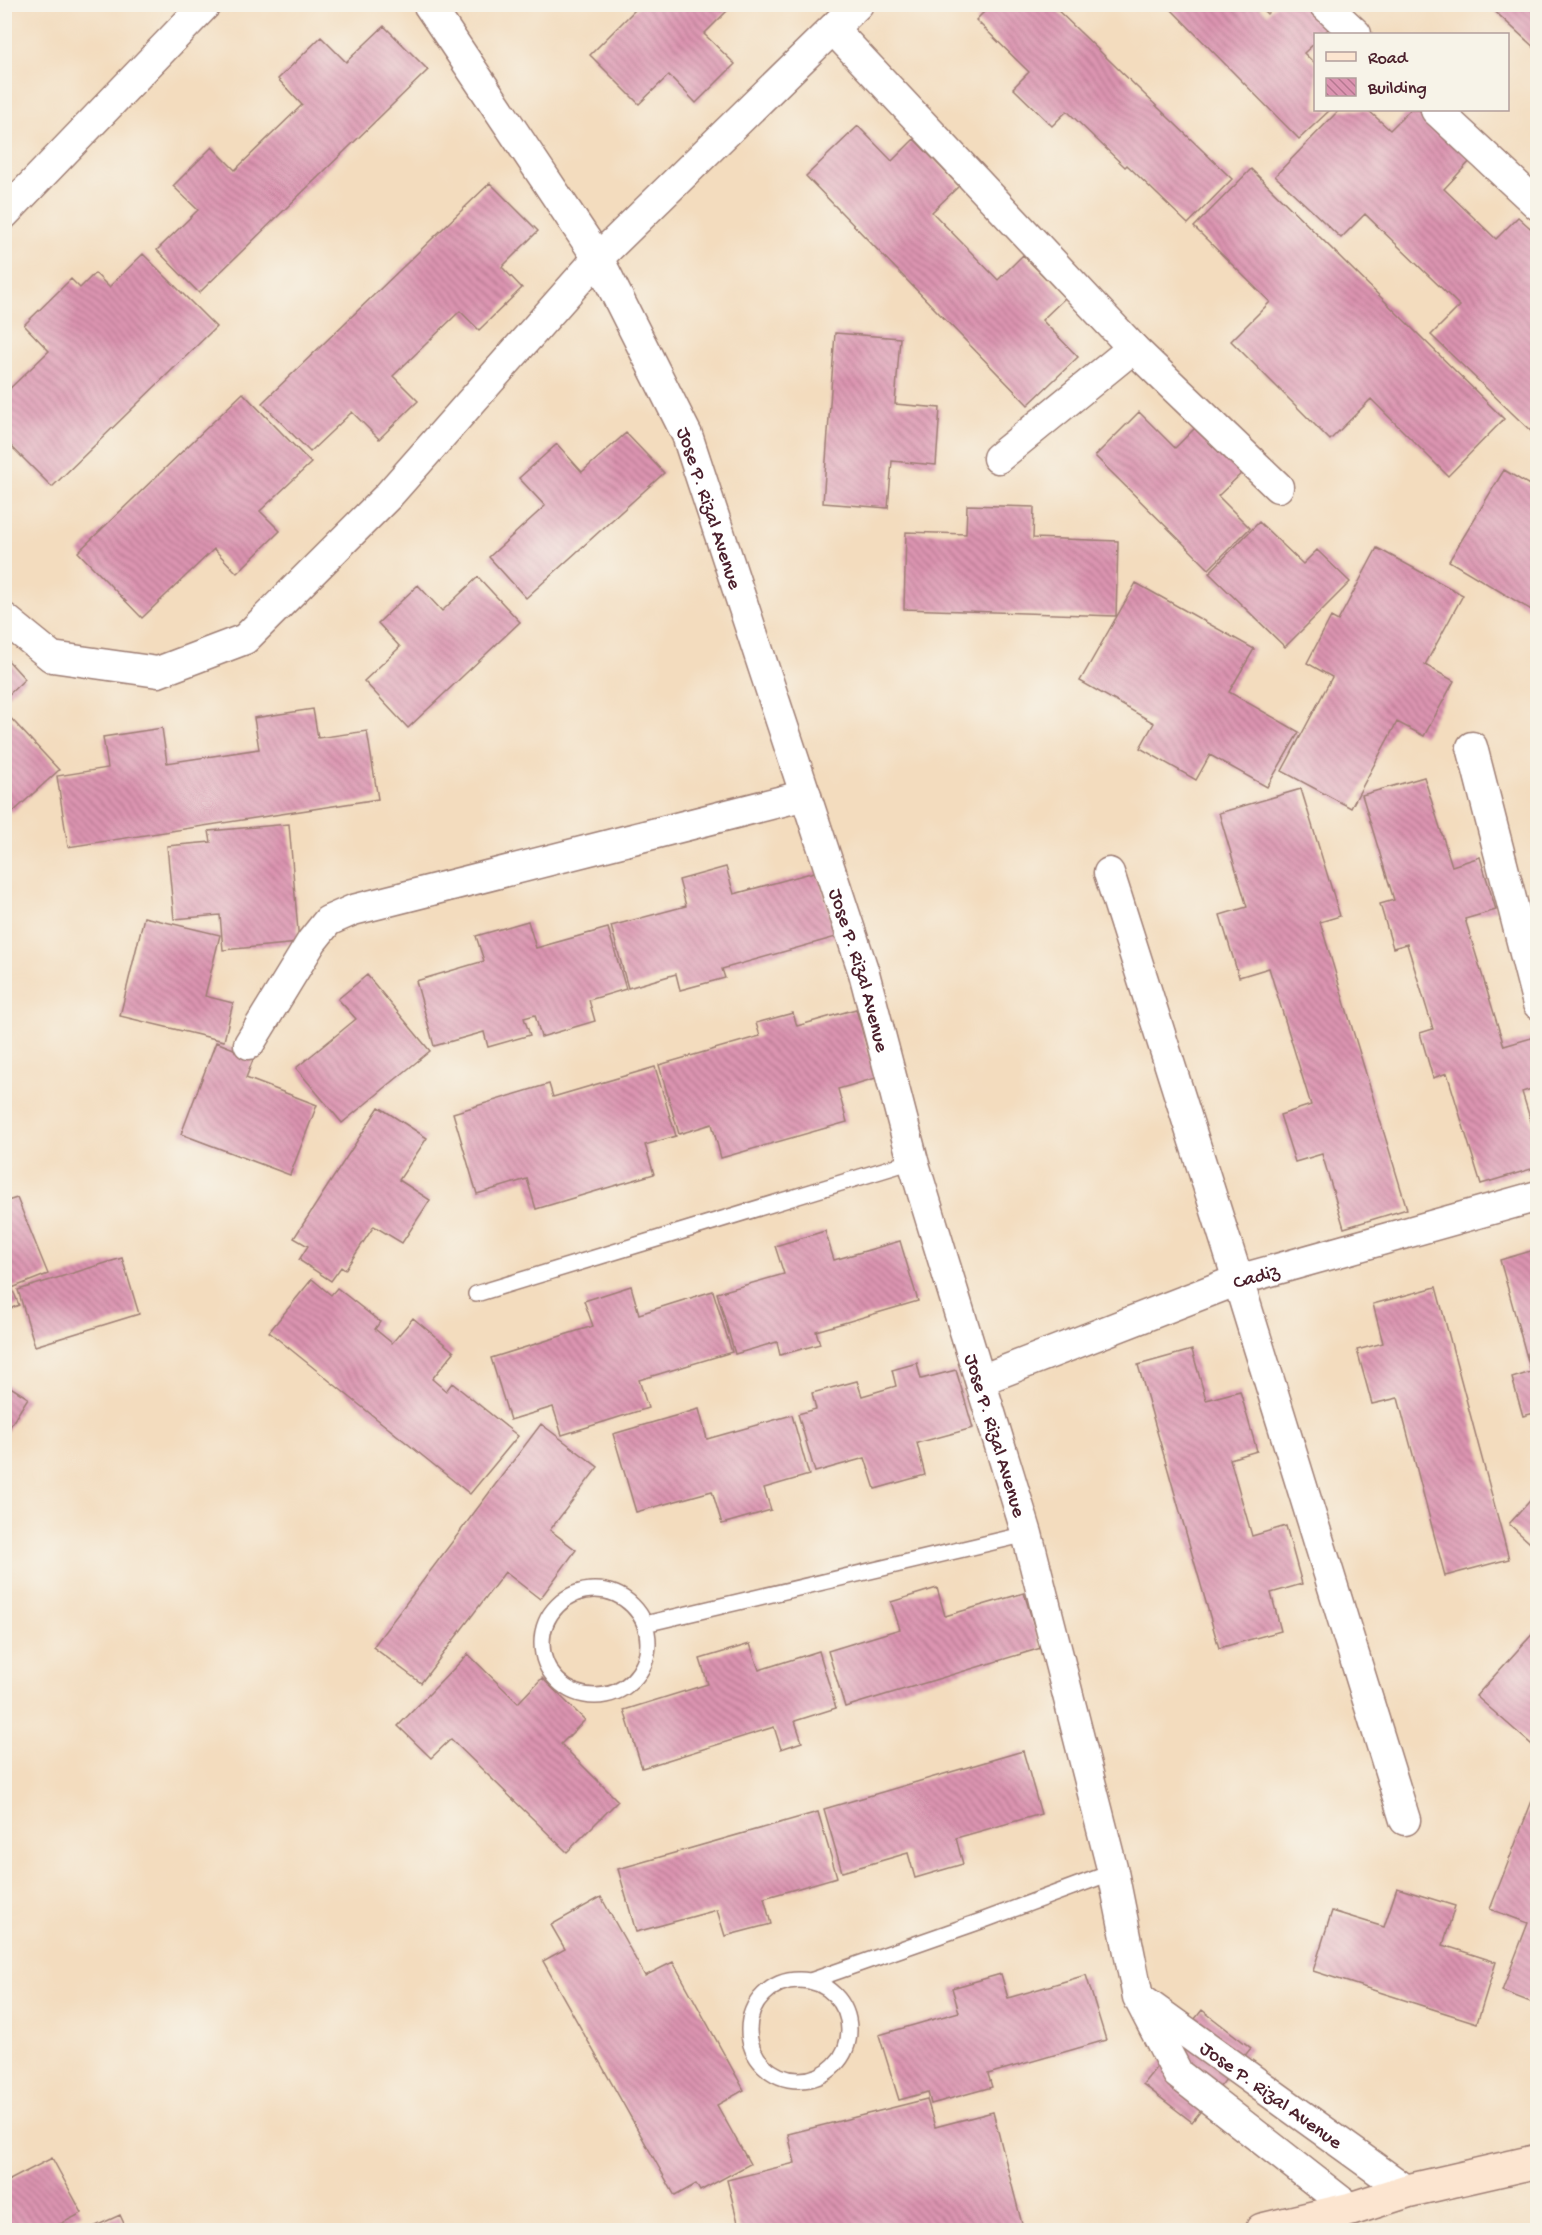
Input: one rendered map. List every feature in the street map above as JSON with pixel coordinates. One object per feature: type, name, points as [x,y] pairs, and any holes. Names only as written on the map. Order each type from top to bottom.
[{"type":"main road","points":[[1262,2230],[1351,2209],[1407,2191],[1538,2161]]},
{"type":"street","points":[[4,214],[206,4]]},
{"type":"street","name":"Jose P. Rizal Avenue","points":[[428,4],[598,258],[687,435],[864,973],[914,1161],[1027,1534],[1113,1872],[1138,1997],[1178,2074],[1351,2209]]},
{"type":"street","points":[[4,618],[52,657],[158,672],[245,639],[387,497],[598,258],[858,4]]},
{"type":"street","points":[[1324,4],[1355,33]]},
{"type":"street","points":[[833,29],[1133,348],[1278,487]]},
{"type":"street","points":[[1437,111],[1538,205]]},
{"type":"street","points":[[998,458],[1133,348]]},
{"type":"street","points":[[1472,747],[1538,1004]]},
{"type":"street","points":[[249,1044],[312,941],[328,921],[353,910],[806,795]]},
{"type":"street","points":[[1109,873],[1405,1820]]},
{"type":"street","name":"Cadiz","points":[[981,1380],[1238,1280],[1538,1196]]},
{"type":"street","name":"Jose P. Rizal Avenue","points":[[1138,1997],[1407,2191]]},
{"type":"lane","points":[[476,1294],[914,1161]]},
{"type":"lane","points":[[645,1624],[1027,1534]]},
{"type":"lane","points":[[599,1590],[621,1596],[636,1608],[645,1624],[649,1642],[643,1668],[631,1683],[608,1695],[589,1696],[571,1691],[556,1680],[546,1665],[542,1647],[543,1629],[551,1612],[564,1599],[581,1592],[599,1590]]},
{"type":"lane","points":[[810,1981],[825,1987],[838,1999],[846,2013],[849,2029],[846,2046],[837,2062],[823,2074],[806,2079],[778,2075],[764,2065],[753,2051],[748,2030],[751,2012],[760,1997],[774,1986],[790,1980],[810,1981],[1113,1872]]},
{"type":"building","points":[[641,4],[734,4],[704,34],[735,64],[696,103],[669,75],[639,104],[590,55]]},
{"type":"building","points":[[992,4],[1051,4],[1232,179],[1188,224],[1067,111],[1052,126],[1013,88],[1029,72],[976,20]]},
{"type":"building","points":[[1166,4],[1257,4],[1267,14],[1277,4],[1308,4],[1331,27],[1324,33],[1314,33],[1314,44],[1304,53],[1314,63],[1314,111],[1329,111],[1299,139]]},
{"type":"building","points":[[1487,4],[1538,4],[1538,51]]},
{"type":"building","points":[[384,26],[428,70],[199,293],[157,250],[198,210],[173,186],[212,147],[235,170],[302,105],[278,79],[321,37],[346,62]]},
{"type":"building","points":[[1338,111],[1369,111],[1390,130],[1409,111],[1421,111],[1472,159],[1444,189],[1496,239],[1518,217],[1538,235],[1538,438],[1431,335],[1460,306],[1365,214],[1341,238],[1275,176]]},
{"type":"building","points":[[858,126],[892,161],[914,139],[959,186],[932,212],[998,280],[1023,255],[1065,298],[1042,320],[1078,357],[1028,405],[806,176]]},
{"type":"building","points":[[1251,169],[1504,419],[1448,476],[1371,399],[1330,440],[1231,341],[1270,302],[1194,227]]},
{"type":"building","points":[[490,183],[538,231],[502,267],[522,288],[479,330],[460,311],[393,376],[418,401],[379,439],[352,412],[310,452],[262,403]]},
{"type":"building","points":[[143,254],[216,327],[52,487],[4,439],[4,394],[49,351],[24,325],[71,279],[80,288],[95,273],[109,287]]},
{"type":"building","points":[[835,333],[900,338],[895,404],[940,408],[936,465],[892,461],[888,508],[823,503]]},
{"type":"building","points":[[243,393],[311,463],[260,511],[280,531],[237,573],[214,549],[142,618],[78,552]]},
{"type":"building","points":[[1139,412],[1175,448],[1198,425],[1244,471],[1218,496],[1250,528],[1209,569],[1095,456]]},
{"type":"building","points":[[626,433],[664,473],[526,598],[489,557],[545,506],[519,478],[557,444],[582,472]]},
{"type":"building","points":[[1504,470],[1538,490],[1538,614],[1449,561]]},
{"type":"building","points":[[967,505],[1034,507],[1033,538],[1118,541],[1116,616],[904,609],[906,532],[966,534]]},
{"type":"building","points":[[1259,522],[1303,564],[1317,550],[1350,582],[1285,647],[1209,573]]},
{"type":"building","points":[[1377,548],[1463,595],[1425,665],[1454,681],[1424,736],[1397,722],[1351,808],[1282,771],[1332,677],[1307,663],[1331,617],[1338,621]]},
{"type":"building","points":[[478,577],[520,622],[408,728],[364,681],[400,647],[378,623],[418,585],[442,611]]},
{"type":"building","points":[[1136,583],[1254,649],[1229,692],[1299,732],[1267,787],[1210,755],[1196,780],[1140,748],[1154,723],[1080,681]]},
{"type":"building","points":[[5,657],[25,679],[5,698]]},
{"type":"building","points":[[313,709],[318,738],[367,731],[378,799],[68,847],[57,776],[108,768],[103,737],[162,728],[167,763],[259,749],[254,718]]},
{"type":"building","points":[[4,711],[59,770],[12,813],[4,805]]},
{"type":"building","points":[[1424,777],[1452,866],[1480,857],[1496,910],[1465,919],[1504,1046],[1538,1036],[1538,1087],[1522,1092],[1538,1144],[1538,1167],[1481,1184],[1447,1073],[1433,1078],[1420,1033],[1433,1029],[1407,944],[1393,948],[1380,904],[1394,900],[1362,795]]},
{"type":"building","points":[[1301,789],[1340,916],[1320,922],[1407,1209],[1344,1228],[1322,1154],[1295,1162],[1280,1115],[1311,1105],[1269,968],[1239,977],[1220,915],[1247,907],[1219,813]]},
{"type":"building","points":[[289,824],[299,943],[223,950],[220,915],[174,919],[167,846],[211,842],[209,831]]},
{"type":"building","points":[[726,867],[734,894],[818,871],[836,937],[722,969],[725,978],[680,990],[676,974],[628,988],[611,926],[686,906],[679,880]]},
{"type":"building","points":[[144,917],[220,935],[205,996],[233,1003],[224,1041],[120,1016]]},
{"type":"building","points":[[528,921],[536,948],[608,928],[626,989],[589,1000],[595,1021],[541,1037],[535,1015],[524,1018],[530,1035],[488,1047],[484,1032],[434,1046],[416,981],[484,961],[476,936]]},
{"type":"building","points":[[367,975],[430,1051],[342,1123],[296,1068],[356,1019],[338,999]]},
{"type":"building","points":[[856,1009],[876,1078],[838,1089],[847,1122],[721,1158],[712,1124],[679,1134],[659,1065],[760,1036],[756,1023],[793,1013],[797,1026]]},
{"type":"building","points":[[216,1042],[254,1057],[246,1078],[317,1105],[290,1175],[181,1134]]},
{"type":"building","points":[[655,1067],[676,1136],[645,1145],[654,1174],[536,1209],[527,1179],[477,1194],[453,1113],[549,1084],[553,1097]]},
{"type":"building","points":[[379,1107],[427,1138],[399,1180],[430,1200],[402,1243],[374,1226],[345,1270],[341,1267],[331,1281],[299,1260],[308,1246],[294,1238]]},
{"type":"building","points":[[17,1198],[48,1274],[12,1288],[19,1305],[4,1311],[4,1202]]},
{"type":"building","points":[[825,1231],[834,1260],[900,1241],[918,1301],[816,1331],[820,1344],[780,1355],[777,1342],[735,1354],[717,1293],[784,1274],[775,1246]]},
{"type":"building","points":[[1538,1249],[1538,1412],[1523,1416],[1512,1378],[1531,1372],[1500,1260]]},
{"type":"building","points":[[122,1258],[139,1314],[35,1346],[18,1290]]},
{"type":"building","points":[[312,1279],[331,1295],[337,1288],[380,1322],[375,1329],[392,1343],[413,1318],[454,1352],[432,1379],[446,1391],[452,1383],[518,1436],[470,1494],[269,1332]]},
{"type":"building","points":[[631,1286],[639,1314],[713,1291],[732,1352],[639,1380],[648,1408],[562,1435],[553,1407],[510,1420],[491,1358],[593,1326],[584,1301]]},
{"type":"building","points":[[1436,1287],[1509,1559],[1445,1576],[1398,1398],[1372,1404],[1357,1350],[1383,1343],[1373,1304]]},
{"type":"building","points":[[1192,1350],[1206,1400],[1240,1391],[1257,1451],[1230,1459],[1252,1536],[1286,1526],[1302,1584],[1271,1593],[1281,1631],[1219,1648],[1138,1365]]},
{"type":"building","points":[[917,1363],[921,1379],[956,1370],[973,1428],[917,1443],[925,1475],[875,1489],[865,1458],[815,1472],[798,1414],[816,1409],[812,1393],[857,1381],[862,1396],[896,1386],[892,1370]]},
{"type":"building","points":[[4,1383],[28,1398],[4,1436]]},
{"type":"building","points":[[699,1409],[707,1439],[792,1415],[809,1475],[764,1488],[771,1510],[722,1524],[712,1491],[636,1512],[613,1434]]},
{"type":"building","points":[[541,1424],[598,1467],[550,1530],[576,1550],[540,1599],[505,1572],[421,1683],[373,1647]]},
{"type":"building","points":[[1538,1492],[1538,1550],[1509,1524]]},
{"type":"building","points":[[937,1588],[945,1616],[1024,1593],[1041,1648],[845,1707],[828,1651],[900,1629],[891,1602]]},
{"type":"building","points":[[1538,1628],[1538,1750],[1476,1696]]},
{"type":"building","points":[[750,1644],[759,1670],[819,1651],[836,1708],[795,1721],[802,1742],[781,1749],[774,1727],[642,1768],[624,1710],[708,1684],[700,1659]]},
{"type":"building","points":[[468,1654],[518,1703],[542,1678],[585,1720],[561,1744],[618,1801],[567,1852],[451,1739],[431,1758],[398,1726]]},
{"type":"building","points":[[1023,1751],[1041,1814],[956,1838],[963,1864],[915,1878],[908,1853],[842,1872],[824,1809]]},
{"type":"building","points":[[1537,1788],[1538,2005],[1502,1991],[1528,1923],[1490,1909]]},
{"type":"building","points":[[818,1812],[837,1877],[764,1898],[771,1924],[725,1936],[717,1910],[636,1932],[618,1869]]},
{"type":"building","points":[[1397,1888],[1455,1906],[1443,1945],[1496,1962],[1477,2023],[1313,1971],[1332,1911],[1384,1927]]},
{"type":"building","points":[[601,1897],[645,1976],[673,1962],[744,2090],[717,2105],[750,2164],[700,2191],[696,2184],[675,2196],[543,1961],[565,1949],[551,1925]]},
{"type":"building","points":[[1001,1974],[1008,1998],[1086,1975],[1106,2040],[988,2074],[992,2087],[931,2104],[928,2092],[899,2100],[879,2035],[959,2012],[952,1988]]},
{"type":"building","points":[[1202,2010],[1251,2048],[1192,2122],[1143,2084]]},
{"type":"building","points":[[927,2099],[935,2127],[993,2112],[1023,2228],[1015,2230],[740,2230],[727,2180],[795,2163],[788,2134]]},
{"type":"building","points":[[52,2158],[82,2213],[49,2230],[10,2230],[4,2220],[4,2183]]},
{"type":"building","points":[[120,2215],[127,2230],[87,2230]]}]
